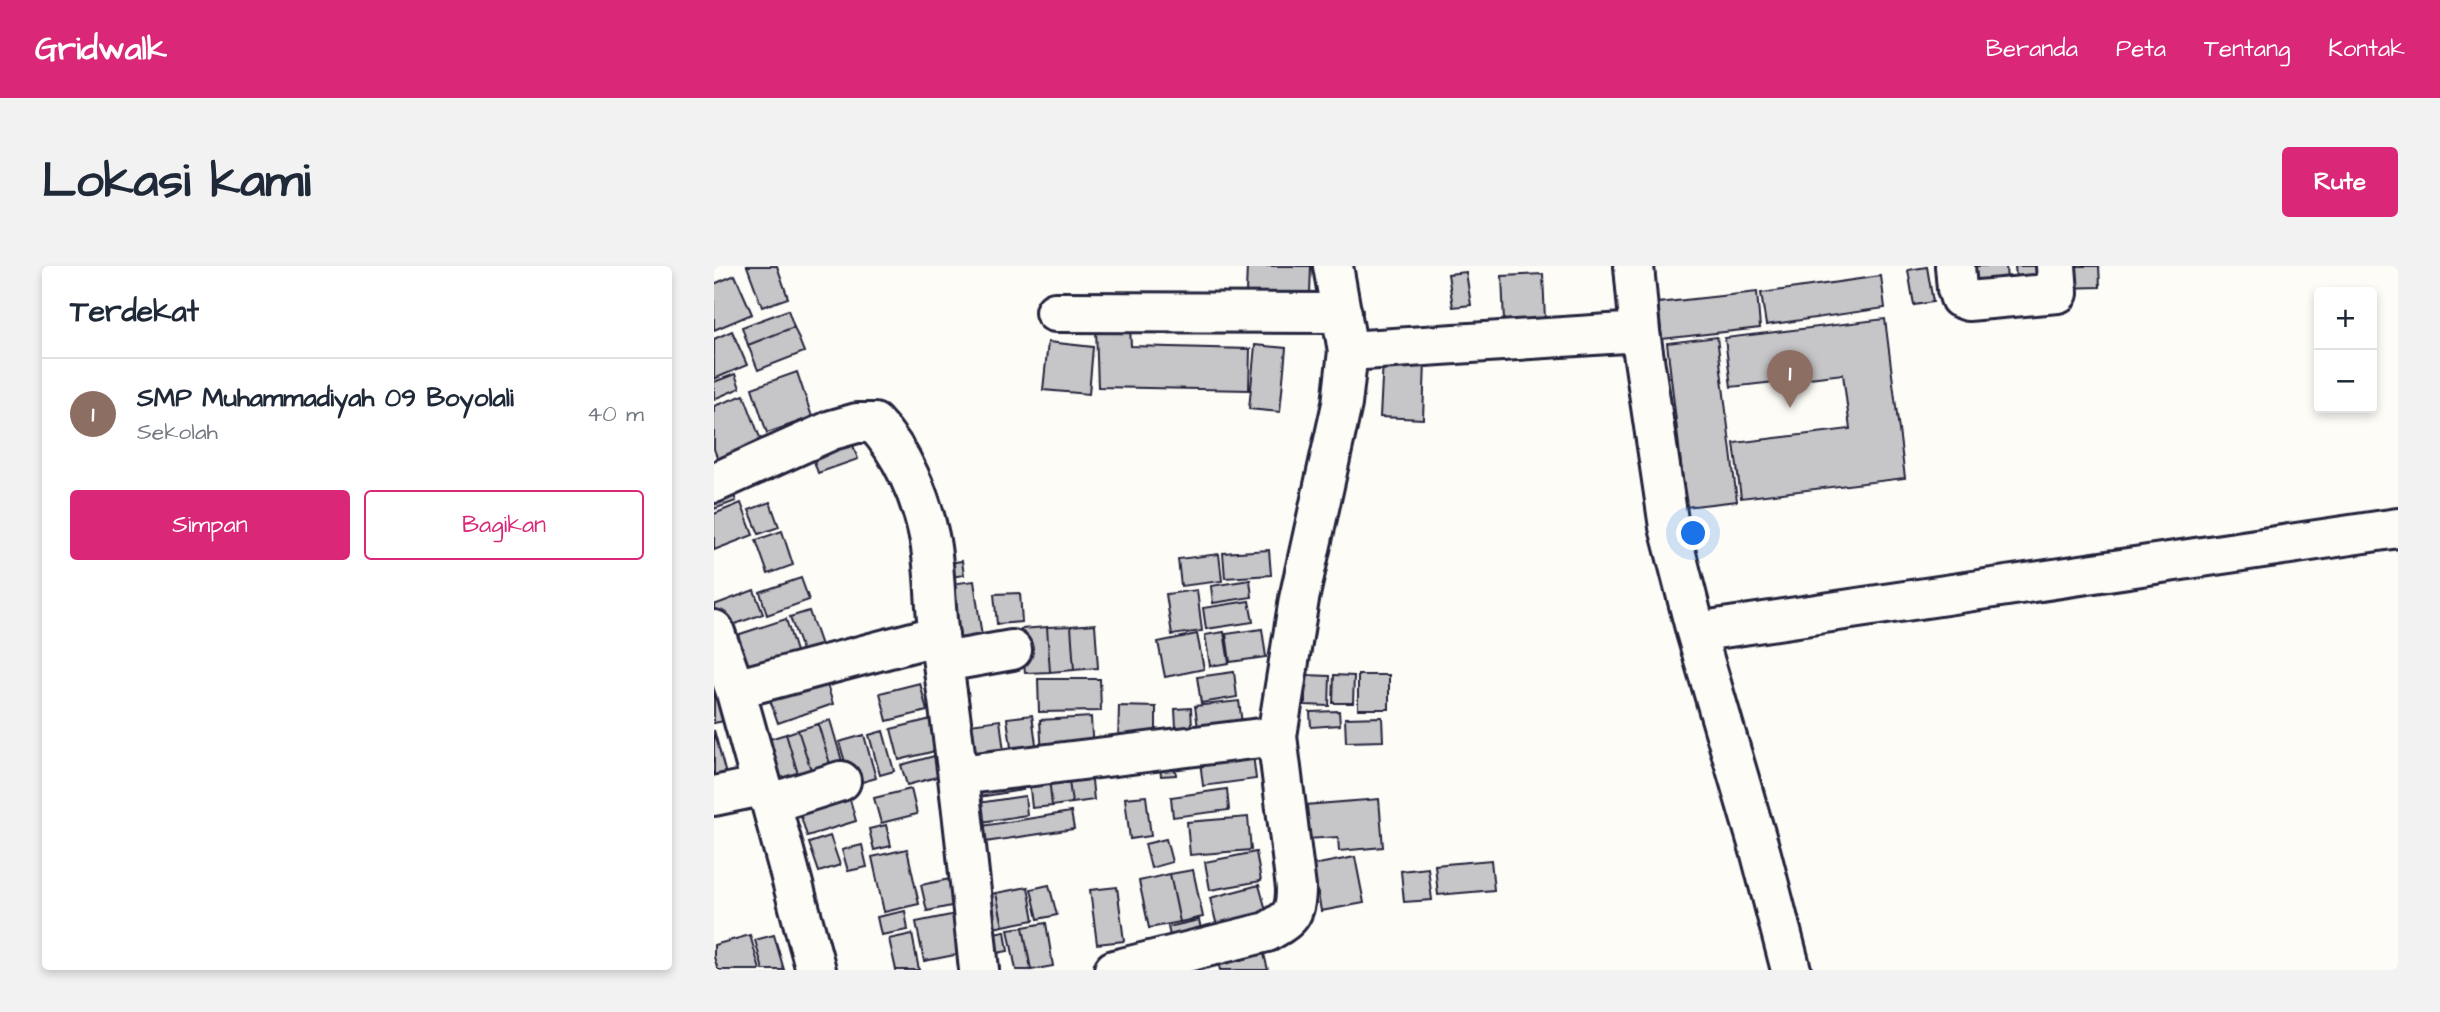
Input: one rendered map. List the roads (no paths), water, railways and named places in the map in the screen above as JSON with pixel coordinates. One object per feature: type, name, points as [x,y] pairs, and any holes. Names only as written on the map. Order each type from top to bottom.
[{"type":"street","points":[[1114,970],[1186,961],[1267,932],[1285,922],[1296,906],[1277,736],[1299,599],[1342,404],[1348,351],[1334,266]]},
{"type":"street","points":[[1634,266],[1640,332],[1663,497],[1696,632],[1761,853],[1791,970]]},
{"type":"street","points":[[1955,266],[1957,289],[1961,298],[1968,301],[2058,293],[2056,266]]},
{"type":"street","points":[[1055,312],[1342,313]]},
{"type":"street","points":[[1348,351],[1640,332]]},
{"type":"street","points":[[714,483],[832,430],[857,423],[873,423],[894,449],[914,489],[929,536],[941,649],[959,775],[979,970]]},
{"type":"street","points":[[1696,632],[2398,528]]},
{"type":"street","points":[[714,630],[767,794],[816,970]]},
{"type":"street","points":[[735,689],[941,649],[1012,650]]},
{"type":"street","points":[[959,775],[1277,736]]},
{"type":"street","points":[[714,796],[767,794],[841,781]]},
{"type":"place","name":"SMP Muhammadiyah 09 Boyolali","points":[[1790,408]]}]
